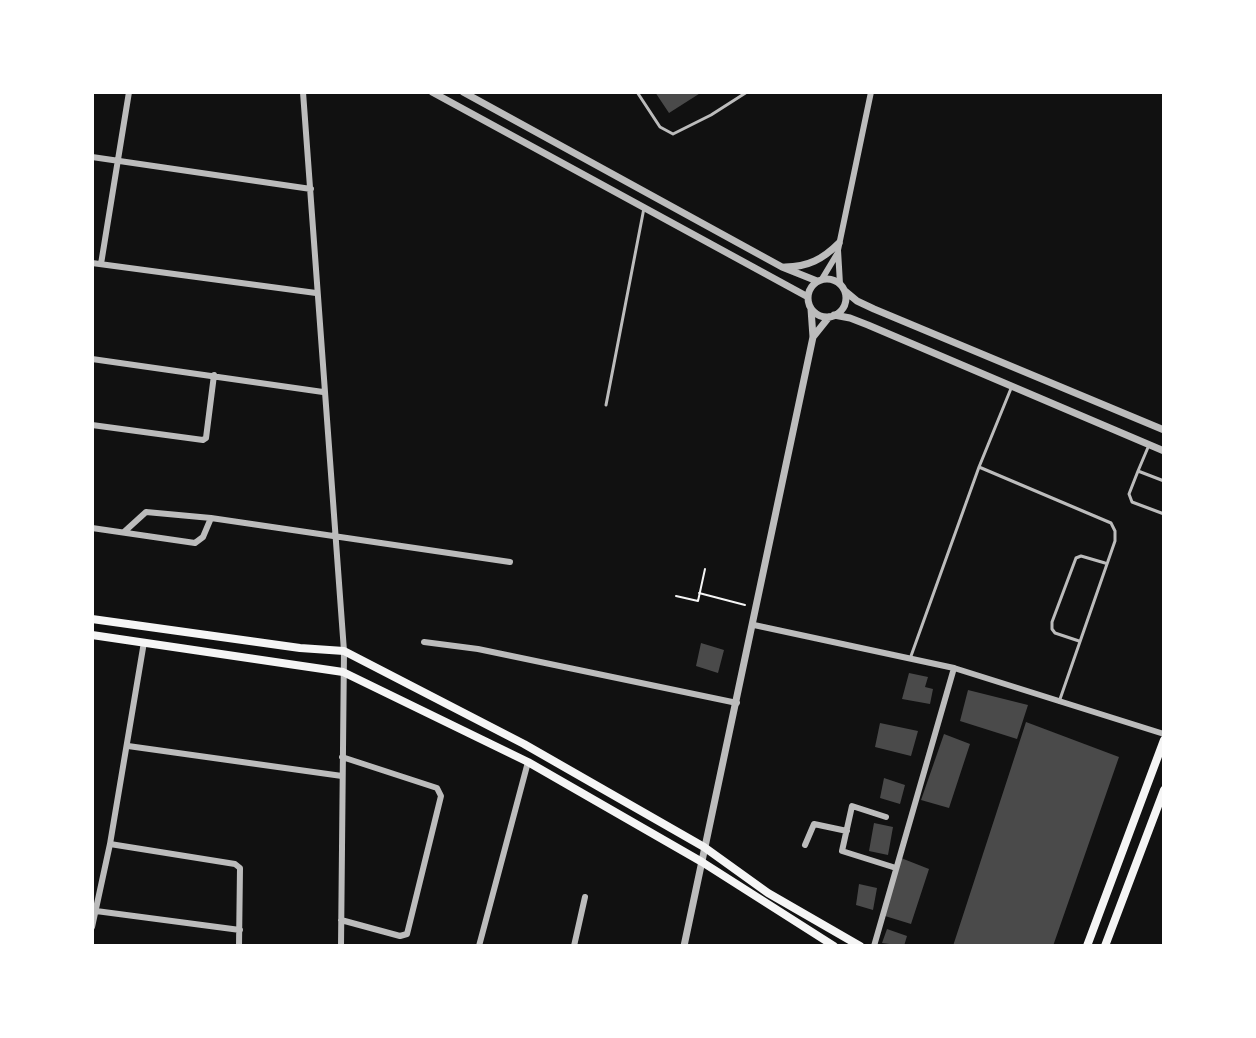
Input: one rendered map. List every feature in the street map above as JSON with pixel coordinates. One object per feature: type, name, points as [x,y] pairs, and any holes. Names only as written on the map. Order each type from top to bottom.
[{"type":"main road","points":[[92,619],[300,648],[344,651],[524,744],[704,847],[768,893],[860,946]]},
{"type":"main road","points":[[92,635],[343,672],[528,762],[702,862],[834,946]]},
{"type":"main road","points":[[1087,946],[1164,740]]},
{"type":"main road","points":[[1105,946],[1164,790]]},
{"type":"street","points":[[101,264],[129,92]]},
{"type":"street","points":[[303,92],[344,651],[341,946]]},
{"type":"street","points":[[432,92],[808,297],[813,337],[684,946]]},
{"type":"street","points":[[463,92],[782,267],[820,280],[829,279],[857,301],[874,309],[1164,430]]},
{"type":"street","points":[[813,337],[844,305],[839,247],[871,92]]},
{"type":"street","points":[[92,157],[311,189]]},
{"type":"street","points":[[808,297],[839,247]]},
{"type":"street","points":[[782,267],[813,263],[839,247]]},
{"type":"street","points":[[92,263],[316,293]]},
{"type":"street","points":[[811,309],[816,314],[850,318],[1164,451]]},
{"type":"street","points":[[92,359],[323,392]]},
{"type":"street","points":[[92,425],[203,440],[206,438],[214,375]]},
{"type":"street","points":[[124,532],[149,512],[211,518],[510,562]]},
{"type":"street","points":[[92,528],[195,543],[203,537],[211,518]]},
{"type":"street","points":[[754,625],[954,668],[1164,734]]},
{"type":"street","points":[[92,927],[128,746],[144,642]]},
{"type":"street","points":[[424,642],[478,649],[737,703]]},
{"type":"street","points":[[874,946],[954,668]]},
{"type":"street","points":[[128,746],[342,776]]},
{"type":"street","points":[[341,920],[400,936],[407,934],[441,796],[437,788],[342,757]]},
{"type":"street","points":[[479,946],[528,762]]},
{"type":"street","points":[[886,817],[852,806],[842,851],[896,868]]},
{"type":"street","points":[[805,845],[814,824],[847,831]]},
{"type":"street","points":[[110,844],[235,864],[242,872],[239,946]]},
{"type":"street","points":[[574,946],[585,897]]},
{"type":"street","points":[[96,911],[240,930]]},
{"type":"lane","points":[[637,92],[660,127],[673,134],[747,92]]},
{"type":"lane","points":[[606,405],[644,207]]},
{"type":"lane","points":[[910,658],[979,467],[1012,386]]},
{"type":"lane","points":[[1149,445],[1129,499],[1164,514]]},
{"type":"lane","points":[[979,467],[1111,523],[1115,531],[1115,541],[1059,702]]},
{"type":"lane","points":[[1138,471],[1164,481]]},
{"type":"lane","points":[[1079,641],[1055,633],[1052,622],[1076,558],[1081,556],[1107,563]]},
{"type":"path","points":[[676,596],[698,601],[705,569]]},
{"type":"path","points":[[699,593],[745,605]]},
{"type":"building","points":[[655,92],[702,92],[669,113]]},
{"type":"building","points":[[701,643],[724,650],[718,673],[696,666]]},
{"type":"building","points":[[909,673],[928,677],[925,687],[933,689],[930,704],[902,699]]},
{"type":"building","points":[[968,690],[1028,705],[1017,739],[960,721]]},
{"type":"building","points":[[1026,722],[1119,757],[1053,946],[953,946]]},
{"type":"building","points":[[880,723],[918,731],[911,756],[875,747]]},
{"type":"building","points":[[944,734],[970,744],[949,808],[921,800]]},
{"type":"building","points":[[884,778],[905,785],[900,804],[880,798]]},
{"type":"building","points":[[874,823],[893,827],[888,855],[869,851]]},
{"type":"building","points":[[901,858],[929,869],[911,924],[885,916]]},
{"type":"building","points":[[859,884],[877,888],[873,910],[856,905]]},
{"type":"building","points":[[887,929],[907,936],[904,946],[882,943]]}]
